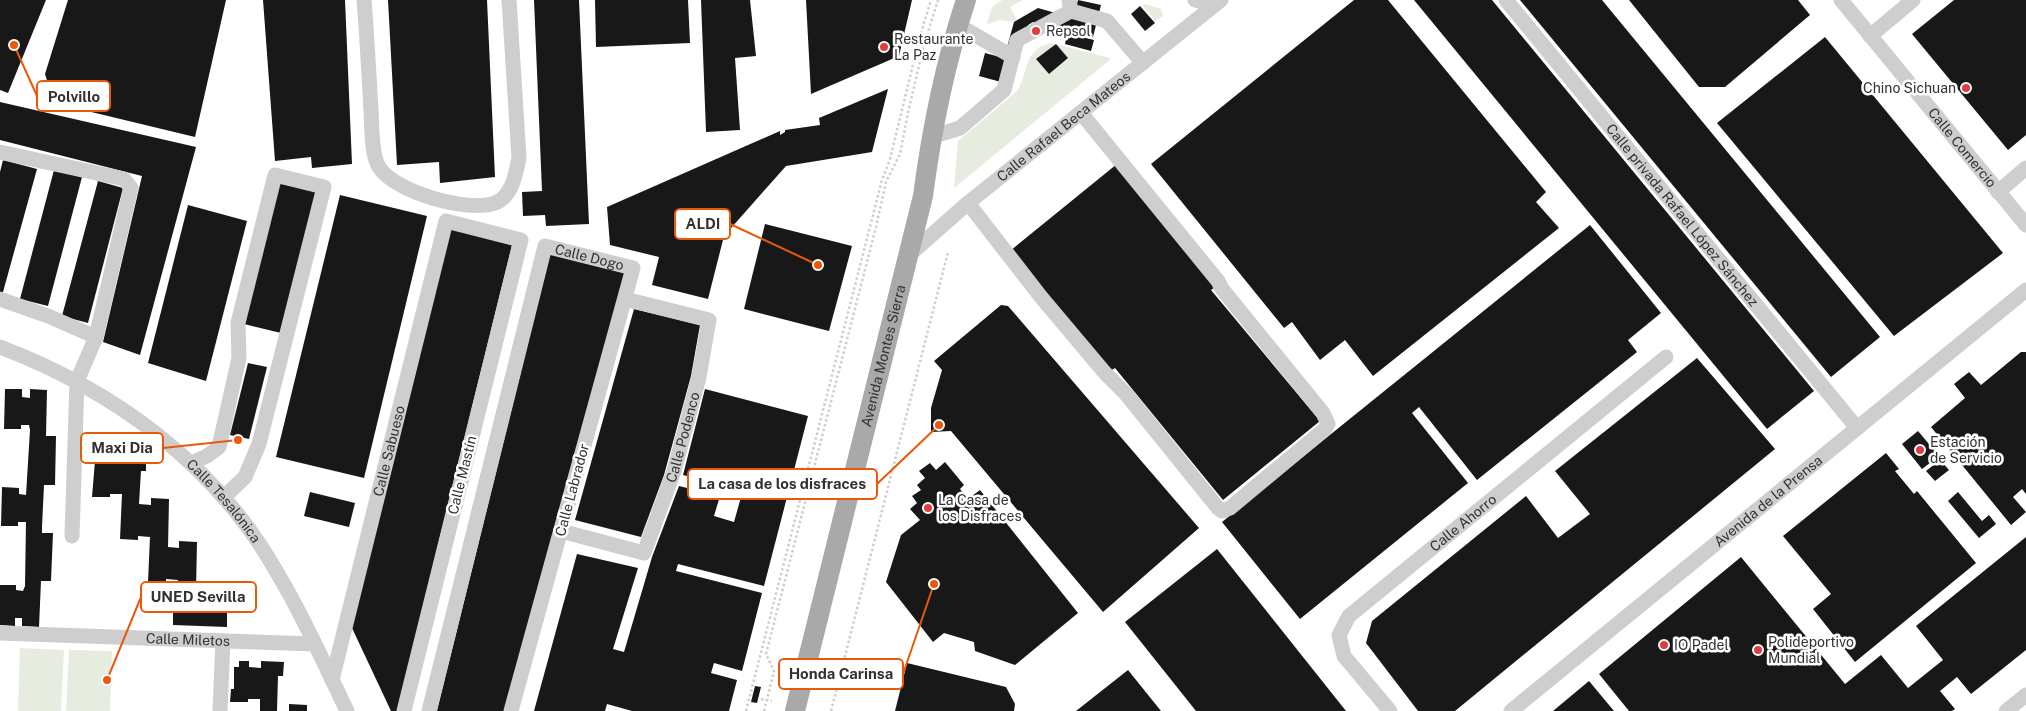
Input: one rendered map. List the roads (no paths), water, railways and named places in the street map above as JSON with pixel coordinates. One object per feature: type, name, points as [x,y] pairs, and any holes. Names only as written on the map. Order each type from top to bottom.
[{"type":"main road","name":"Avenida Montes Sierra","points":[[795,711],[909,255],[923,196],[936,108],[966,0]]},
{"type":"street","points":[[364,0],[373,138],[378,167],[396,184],[417,193],[448,202],[479,205],[496,203],[505,194],[515,179],[519,158],[509,0]]},
{"type":"street","points":[[1195,0],[1218,3]]},
{"type":"street","name":"Calle privada Rafael López Sánchez","points":[[1506,0],[1858,428]]},
{"type":"street","name":"Calle Comercio","points":[[1841,0],[2026,225]]},
{"type":"street","points":[[1870,36],[1913,0]]},
{"type":"street","name":"Calle Rafael Beca Mateos","points":[[909,255],[968,204],[1218,3]]},
{"type":"street","points":[[931,137],[960,128],[1004,90],[1017,40],[1070,5],[1107,21],[1143,63]]},
{"type":"street","points":[[958,25],[1013,57]]},
{"type":"street","points":[[968,204],[1041,297],[1104,373],[1126,394],[1218,508],[1222,511],[1230,508],[1326,429],[1328,424],[1323,414],[1227,295],[1218,281],[1081,113]]},
{"type":"street","points":[[0,152],[124,179],[131,188],[96,337],[77,381],[72,536]]},
{"type":"street","points":[[1998,192],[2026,168]]},
{"type":"street","points":[[191,463],[207,456],[218,447],[239,358],[238,322],[275,175],[324,187],[259,444],[245,477],[224,497]]},
{"type":"street","name":"Calle Sabueso","points":[[332,680],[446,221],[521,240]]},
{"type":"street","name":"Calle Mastín","points":[[404,711],[521,240]]},
{"type":"street","name":"Calle Mastín","points":[[429,711],[545,246]]},
{"type":"street","name":"Calle Dogo","points":[[545,246],[633,268]]},
{"type":"street","name":"Calle Labrador","points":[[512,711],[633,268]]},
{"type":"street","name":"Avenida de la Prensa","points":[[1511,711],[2026,290]]},
{"type":"street","points":[[0,299],[48,316],[96,337]]},
{"type":"street","name":"Calle Podenco","points":[[561,531],[644,554],[674,471],[699,377],[709,320],[624,299]]},
{"type":"street","name":"Calle Tesalónica","points":[[0,347],[27,357],[77,381],[129,413],[165,439],[224,497],[244,522],[275,568],[347,711]]},
{"type":"street","name":"Calle Ahorro","points":[[1390,711],[1344,656],[1339,635],[1350,616],[1666,357]]},
{"type":"street","points":[[482,397],[506,402]]},
{"type":"street","name":"Calle Miletos","points":[[0,633],[314,644]]},
{"type":"street","points":[[220,711],[223,640]]},
{"type":"street","points":[[2006,711],[2026,695]]},
{"type":"place","name":"Repsol","points":[[1036,31]]},
{"type":"place","name":"Polvillo","points":[[14,45]]},
{"type":"place","name":"Restaurante La Paz","points":[[884,47]]},
{"type":"place","name":"Chino Sichuan","points":[[1966,88]]},
{"type":"place","name":"ALDI","points":[[818,265]]},
{"type":"place","name":"La casa de los disfraces","points":[[939,425]]},
{"type":"place","name":"Maxi Dia","points":[[238,440]]},
{"type":"place","name":"Estación de Servicio","points":[[1920,450]]},
{"type":"place","name":"La Casa de los Disfraces","points":[[928,508]]},
{"type":"place","name":"Honda Carinsa","points":[[934,584]]},
{"type":"place","name":"IO Padel","points":[[1664,645]]},
{"type":"place","name":"Polideportivo Mundial","points":[[1758,650]]},
{"type":"place","name":"UNED Sevilla","points":[[107,680]]}]
